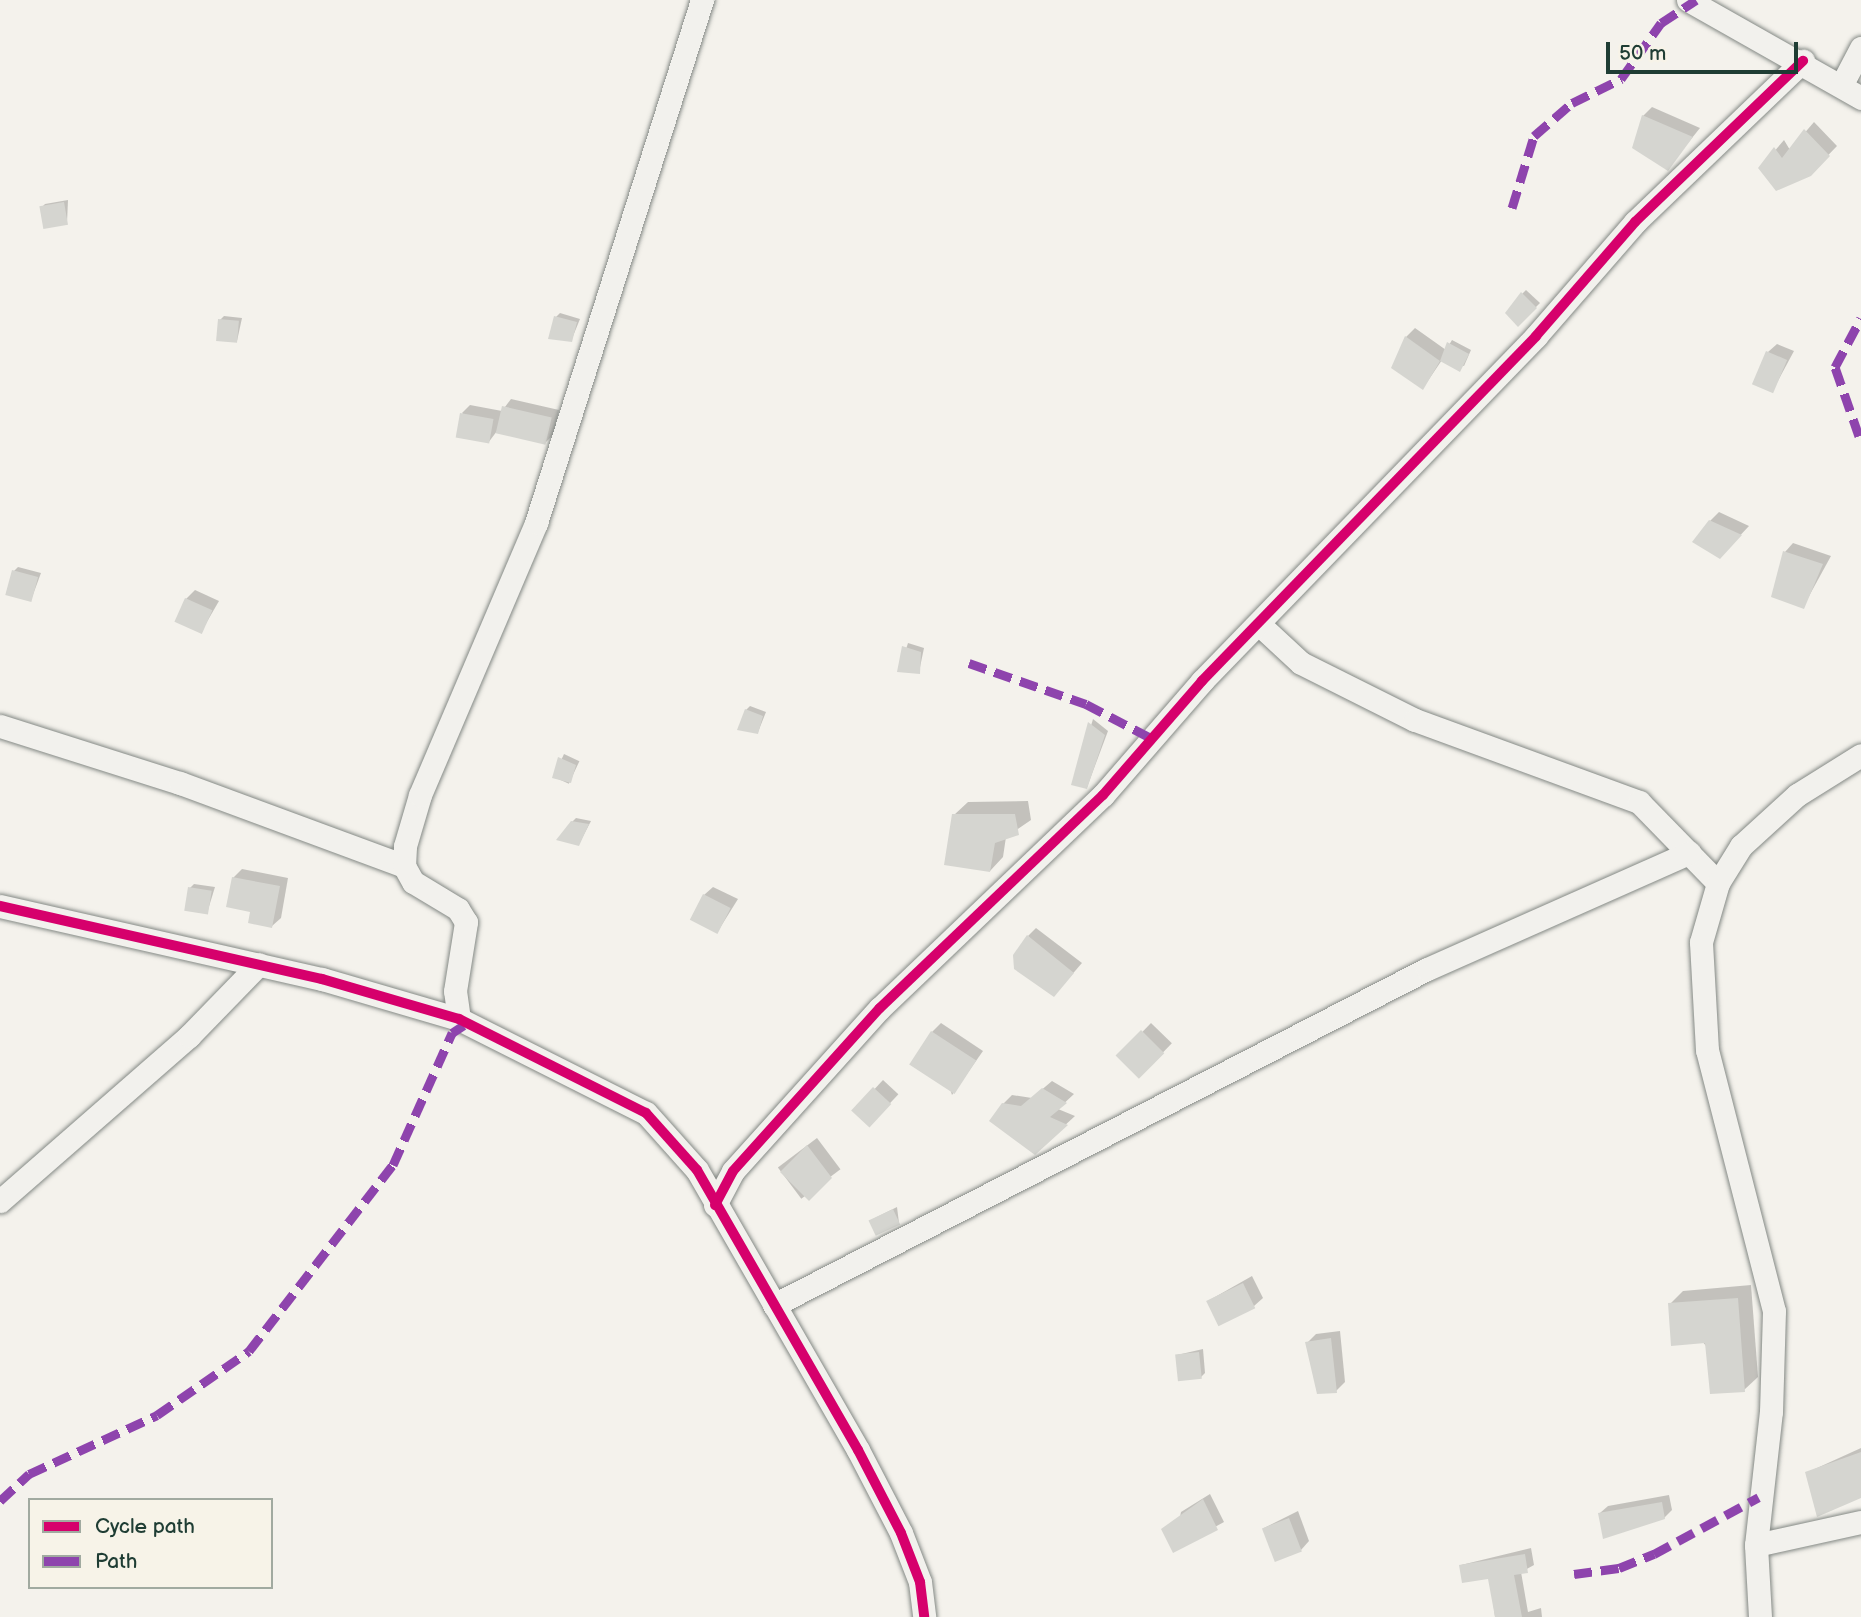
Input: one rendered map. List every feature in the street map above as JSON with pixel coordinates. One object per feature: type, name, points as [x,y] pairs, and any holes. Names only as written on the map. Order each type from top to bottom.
[{"type":"street","points":[[404,866],[420,795],[536,523],[702,0]]},
{"type":"street","points":[[1688,0],[1803,61],[1861,98]]},
{"type":"street","points":[[1842,84],[1861,48]]},
{"type":"street","points":[[715,1205],[733,1171],[880,1009],[1103,795],[1202,681],[1261,626],[1528,345],[1635,222],[1803,61]]},
{"type":"street","points":[[1261,626],[1301,663],[1415,720],[1639,802],[1718,883]]},
{"type":"street","points":[[0,726],[180,783],[404,866],[425,893],[458,909],[466,922],[455,991],[459,1019]]},
{"type":"street","points":[[1760,1617],[1756,1545],[1776,1341],[1759,1236],[1707,1050],[1701,942],[1718,883],[1741,846],[1769,820],[1861,755]]},
{"type":"street","points":[[774,1305],[1427,969],[1689,853]]},
{"type":"street","points":[[0,906],[259,964],[459,1019],[646,1113],[676,1141],[715,1205],[901,1533],[920,1582],[924,1617]]},
{"type":"street","points":[[0,1201],[189,1036],[259,964]]},
{"type":"street","points":[[1756,1545],[1861,1522]]},
{"type":"building","points":[[1642,115],[1693,137],[1668,171],[1632,148]]},
{"type":"building","points":[[1804,129],[1830,156],[1811,176],[1776,191],[1758,168],[1774,147],[1782,158]]},
{"type":"building","points":[[64,202],[68,225],[43,229],[39,206]]},
{"type":"building","points":[[1521,292],[1537,308],[1518,327],[1505,313]]},
{"type":"building","points":[[554,316],[577,322],[572,342],[548,339]]},
{"type":"building","points":[[218,319],[239,321],[237,343],[216,341]]},
{"type":"building","points":[[1405,336],[1440,361],[1423,390],[1391,368]]},
{"type":"building","points":[[1447,342],[1469,354],[1460,372],[1440,361]]},
{"type":"building","points":[[1766,351],[1787,360],[1773,393],[1752,384]]},
{"type":"building","points":[[502,406],[552,417],[545,445],[496,433]]},
{"type":"building","points":[[460,413],[493,419],[489,444],[456,438]]},
{"type":"building","points":[[1709,520],[1742,535],[1720,559],[1692,542]]},
{"type":"building","points":[[1783,551],[1823,564],[1804,609],[1771,597]]},
{"type":"building","points":[[12,570],[38,577],[31,602],[5,595]]},
{"type":"building","points":[[185,598],[212,610],[202,634],[174,622]]},
{"type":"building","points":[[902,646],[921,652],[920,674],[897,672]]},
{"type":"building","points":[[745,709],[763,716],[758,734],[737,730]]},
{"type":"building","points":[[1088,722],[1105,735],[1087,789],[1071,785]]},
{"type":"building","points":[[558,757],[576,765],[571,783],[552,778]]},
{"type":"building","points":[[952,814],[1015,814],[1019,835],[995,843],[990,872],[944,865]]},
{"type":"building","points":[[571,821],[589,824],[579,846],[556,840]]},
{"type":"building","points":[[232,877],[280,886],[272,928],[248,923],[250,912],[226,907]]},
{"type":"building","points":[[188,887],[212,891],[208,914],[184,911]]},
{"type":"building","points":[[703,894],[731,908],[717,934],[690,920]]},
{"type":"building","points":[[1027,935],[1074,973],[1054,997],[1014,969],[1013,955]]},
{"type":"building","points":[[1141,1030],[1164,1053],[1139,1079],[1116,1055]]},
{"type":"building","points":[[931,1031],[976,1060],[955,1094],[909,1065]]},
{"type":"building","points":[[873,1087],[891,1104],[869,1127],[851,1110]]},
{"type":"building","points":[[1042,1088],[1067,1103],[1050,1117],[1068,1125],[1035,1155],[989,1121],[1002,1103],[1021,1106]]},
{"type":"building","points":[[807,1145],[832,1178],[809,1201],[780,1172]]},
{"type":"building","points":[[893,1209],[900,1224],[876,1236],[869,1220]]},
{"type":"building","points":[[1243,1283],[1255,1308],[1218,1326],[1206,1301]]},
{"type":"building","points":[[1738,1298],[1745,1392],[1710,1394],[1705,1343],[1671,1346],[1668,1303]]},
{"type":"building","points":[[1331,1338],[1337,1393],[1317,1394],[1305,1342]]},
{"type":"building","points":[[1199,1352],[1202,1379],[1178,1381],[1175,1355]]},
{"type":"building","points":[[1861,1452],[1861,1498],[1817,1517],[1805,1472]]},
{"type":"building","points":[[1203,1499],[1218,1530],[1173,1553],[1161,1529]]},
{"type":"building","points":[[1662,1502],[1665,1519],[1603,1539],[1598,1513]]},
{"type":"building","points":[[1289,1518],[1302,1552],[1275,1562],[1262,1528]]},
{"type":"building","points":[[1525,1554],[1528,1573],[1514,1575],[1522,1617],[1495,1617],[1488,1579],[1462,1583],[1459,1565]]},
{"type":"marked path","points":[[1512,208],[1534,136],[1572,103],[1621,79],[1661,23],[1696,0]]},
{"type":"marked path","points":[[1859,436],[1835,367],[1861,318]]},
{"type":"marked path","points":[[969,663],[1086,704],[1153,739]]},
{"type":"marked path","points":[[0,1501],[29,1474],[157,1415],[249,1351],[393,1165],[452,1033],[464,1025]]},
{"type":"marked path","points":[[1574,1574],[1619,1568],[1654,1554],[1759,1497]]},
{"type":"cycle path","points":[[715,1205],[733,1171],[880,1008],[1103,795],[1202,681],[1536,336],[1635,222],[1803,61]]},
{"type":"cycle path","points":[[0,906],[322,979],[459,1019],[646,1113],[697,1170],[858,1450],[901,1533],[920,1582],[924,1617]]}]
